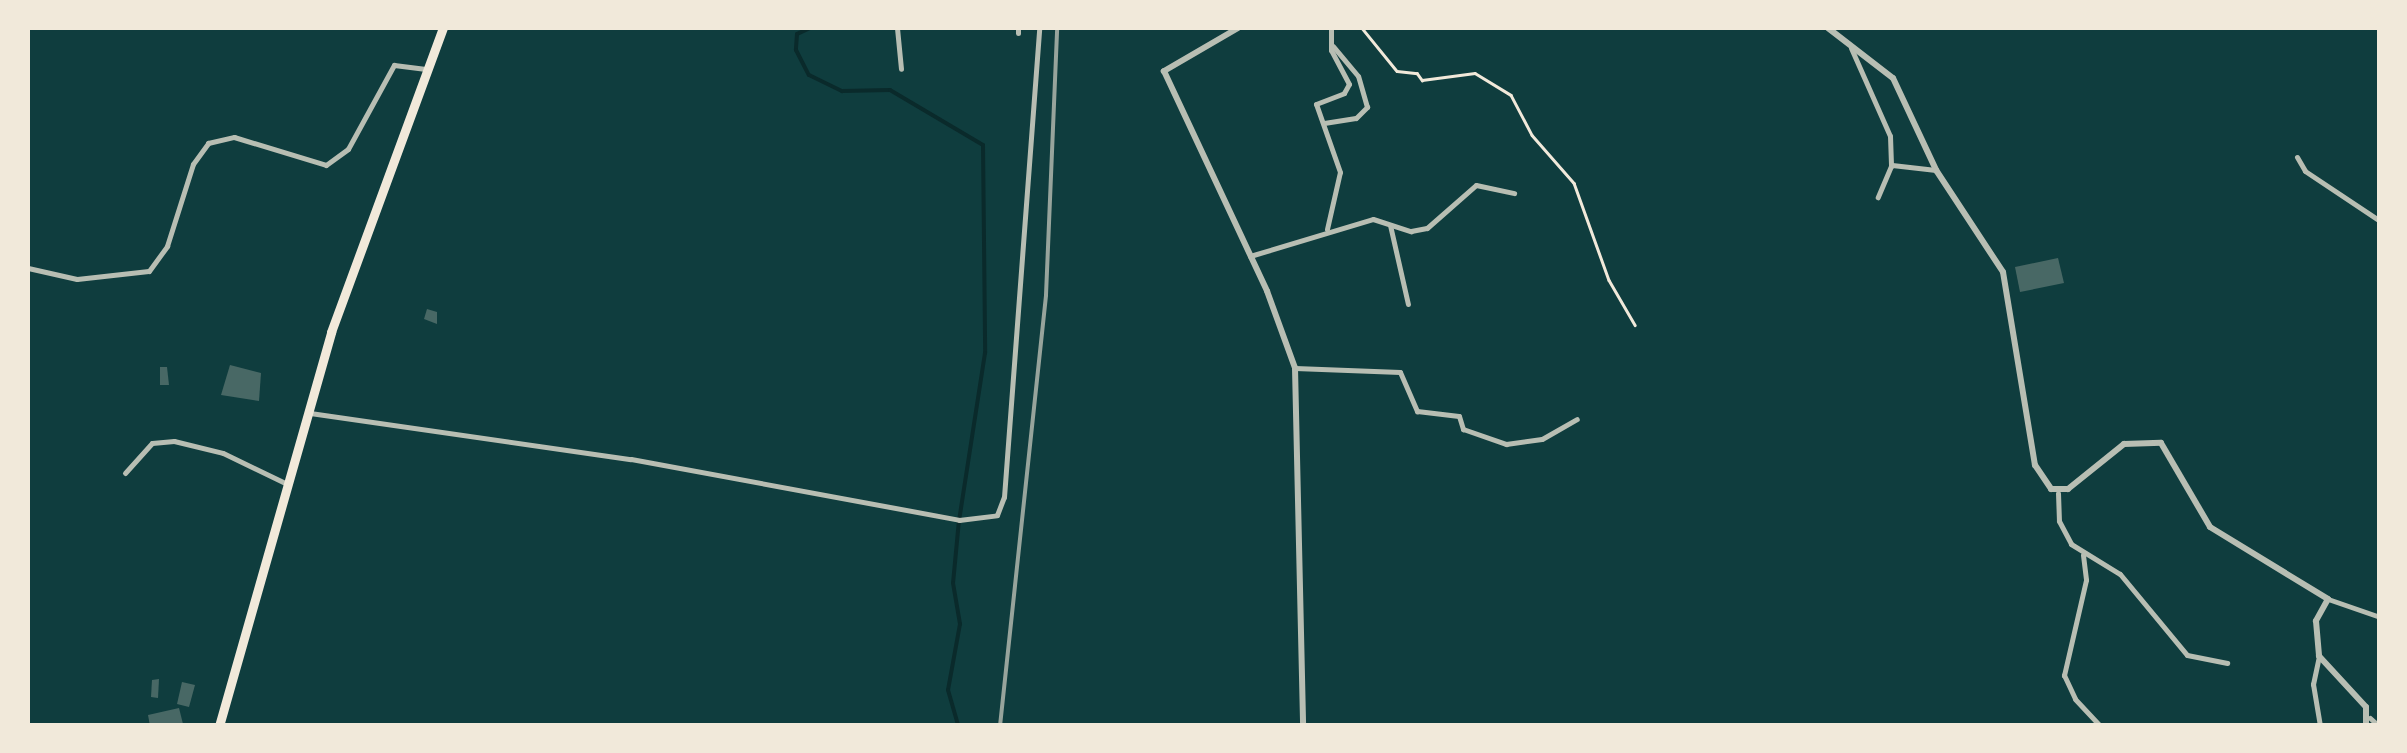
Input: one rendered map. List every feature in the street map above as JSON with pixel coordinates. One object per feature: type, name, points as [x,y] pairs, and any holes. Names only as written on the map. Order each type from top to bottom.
[{"type":"highway","points":[[219,726],[305,412],[442,28]]},
{"type":"street","points":[[897,28],[901,69]]},
{"type":"street","points":[[305,412],[631,459],[959,520],[997,515],[1004,497],[1039,28]]},
{"type":"street","points":[[1238,28],[1164,71],[1250,256],[1295,368],[1303,726]]},
{"type":"street","points":[[1327,229],[1327,206],[1340,180],[1319,100],[1344,93],[1349,84],[1330,44],[1331,28]]},
{"type":"street","points":[[1828,28],[1893,78],[1936,170],[2008,282],[2036,465],[2058,492],[2059,521],[2083,555],[2120,574],[2187,655],[2227,663]]},
{"type":"street","points":[[1848,41],[1884,118],[1891,166],[1878,197]]},
{"type":"street","points":[[1324,122],[1356,118],[1366,107],[1358,76],[1330,44]]},
{"type":"street","points":[[28,268],[78,279],[150,270],[168,246],[193,164],[208,143],[234,137],[326,165],[348,150],[394,64],[426,69]]},
{"type":"street","points":[[2297,156],[2305,171],[2380,221]]},
{"type":"street","points":[[1891,166],[1901,162],[1936,170]]},
{"type":"street","points":[[1250,256],[1327,229],[1389,222],[1411,231],[1427,228],[1460,206],[1476,185],[1514,194]]},
{"type":"street","points":[[1389,222],[1408,304]]},
{"type":"street","points":[[1295,368],[1400,372],[1416,411],[1458,416],[1463,429],[1506,444],[1542,439],[1576,419]]},
{"type":"street","points":[[125,473],[152,443],[174,441],[223,453],[285,483]]},
{"type":"street","points":[[2058,492],[2124,444],[2160,443],[2210,527],[2328,599],[2380,617]]},
{"type":"street","points":[[2083,555],[2086,580],[2064,675],[2074,699],[2100,726]]},
{"type":"street","points":[[2320,726],[2313,684],[2319,656],[2316,621],[2328,599]]},
{"type":"street","points":[[2319,656],[2368,722],[2379,726]]},
{"type":"path","points":[[1362,28],[1397,71],[1417,73],[1422,80],[1447,72],[1475,73],[1511,95],[1532,135],[1574,183],[1609,280],[1635,325]]},
{"type":"building","points":[[2058,258],[2064,283],[2020,292],[2015,267]]},
{"type":"building","points":[[427,309],[437,312],[437,324],[424,319]]},
{"type":"building","points":[[230,365],[261,373],[259,401],[221,395]]},
{"type":"building","points":[[160,367],[167,367],[169,385],[160,385]]},
{"type":"building","points":[[159,679],[158,698],[151,697],[152,680]]},
{"type":"building","points":[[182,682],[195,685],[189,707],[177,704]]},
{"type":"building","points":[[179,708],[183,724],[150,726],[148,715]]},
{"type":"waterway","points":[[810,28],[797,34],[796,50],[809,75],[842,91],[890,90],[983,145],[985,353],[959,520],[953,583],[960,624],[948,690],[958,726]]},
{"type":"railway","points":[[1000,726],[1046,295],[1057,28]]}]
